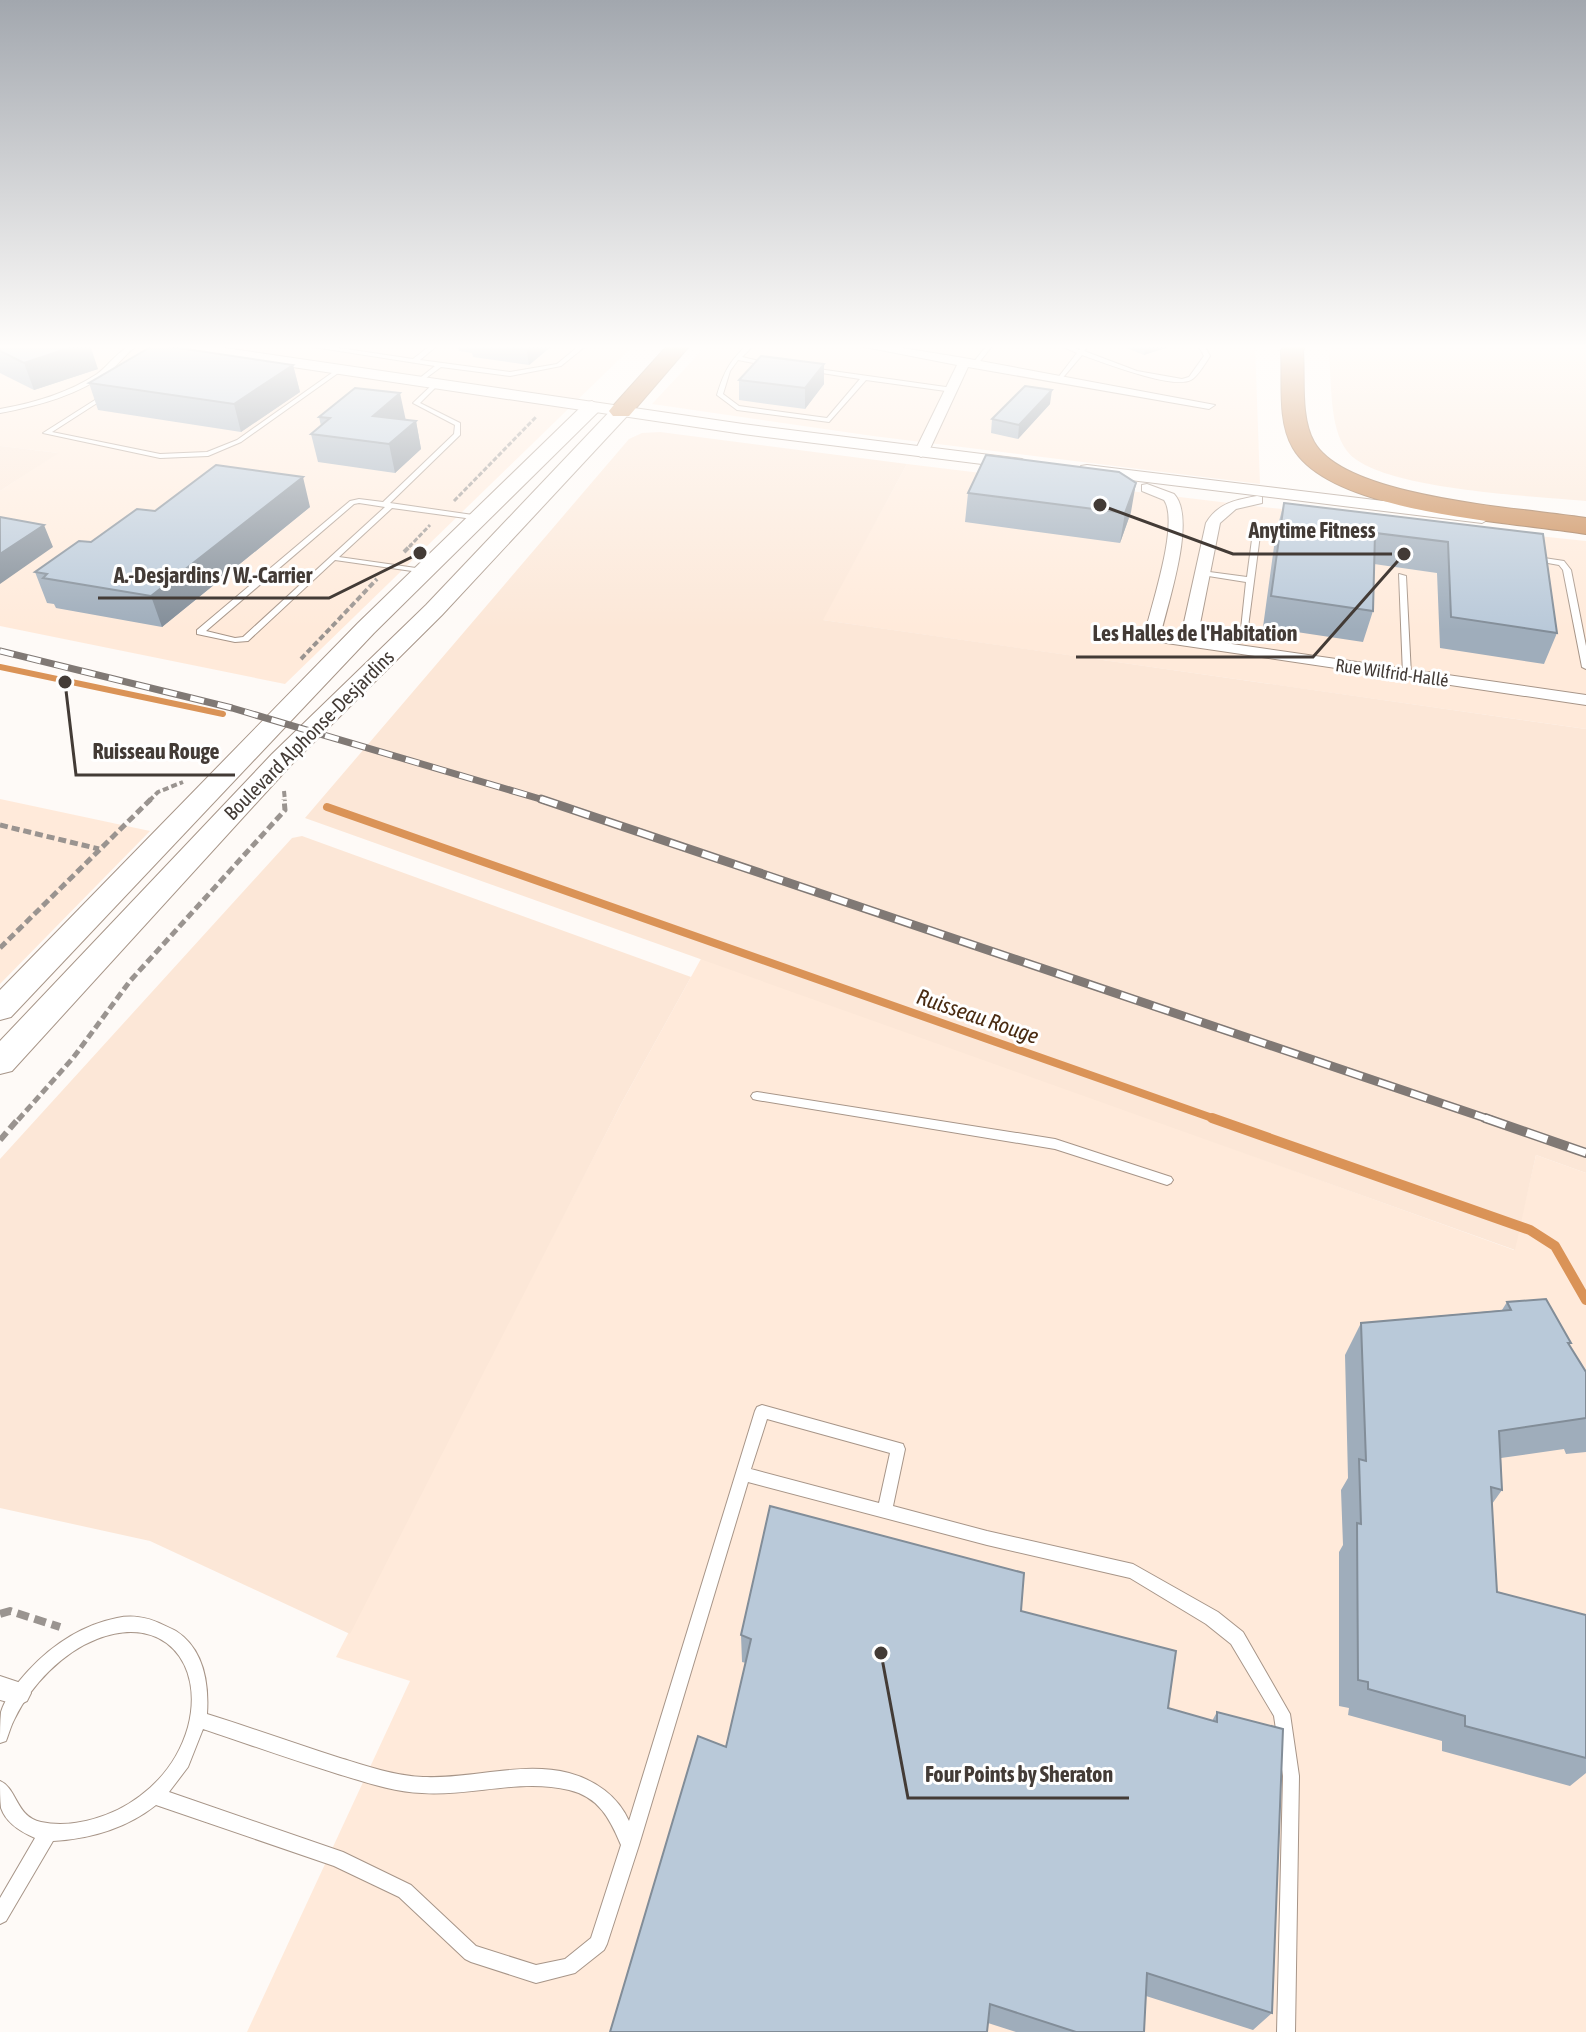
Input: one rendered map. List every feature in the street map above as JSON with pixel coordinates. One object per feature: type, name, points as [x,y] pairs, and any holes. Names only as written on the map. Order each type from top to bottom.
[{"type":"highway","points":[[1300,440],[1305,449],[1329,469],[1356,483],[1409,499],[1586,528]]},
{"type":"main road","name":"Boulevard Alphonse-Desjardins","points":[[0,1009],[473,517],[556,440]]},
{"type":"main road","name":"Boulevard Alphonse-Desjardins","points":[[0,1062],[281,760],[434,610],[594,440]]},
{"type":"street","points":[[827,440],[1043,469]]},
{"type":"street","points":[[921,453],[928,440]]},
{"type":"street","points":[[1406,510],[1378,512],[1147,488],[1069,473],[1379,503],[1406,510],[1586,528]]},
{"type":"street","name":"Rue Wilfrid-Hallé","points":[[1147,488],[1170,499],[1177,508],[1173,546],[1152,637],[1586,700]]},
{"type":"street","points":[[1188,643],[1218,512],[1257,500]]},
{"type":"lane","points":[[80,440],[160,456],[208,454],[241,440]]},
{"type":"lane","points":[[452,440],[387,505],[334,558],[245,639],[235,640],[200,632],[343,505],[359,501],[387,505],[442,513],[473,517]]},
{"type":"lane","points":[[1244,627],[1256,534],[1280,525],[1296,527]]},
{"type":"lane","points":[[1518,556],[1561,563],[1567,570],[1586,667]]},
{"type":"lane","points":[[334,558],[423,571]]},
{"type":"lane","points":[[1202,573],[1250,580]]},
{"type":"lane","points":[[1402,576],[1407,675]]},
{"type":"lane","points":[[757,1096],[1055,1144],[1167,1180]]},
{"type":"lane","points":[[155,1796],[337,1858],[405,1891],[471,1953],[536,1974],[569,1967],[598,1944],[762,1411],[898,1449],[885,1511]]},
{"type":"lane","points":[[743,1474],[1133,1571],[1212,1618],[1237,1638],[1282,1714],[1291,1776],[1286,2032]]},
{"type":"lane","points":[[0,1735],[10,1690],[49,1658],[88,1635],[112,1627],[144,1626],[170,1635],[190,1653],[201,1679],[198,1719],[182,1761],[155,1796],[124,1816],[94,1828],[48,1833],[27,1826],[12,1811],[0,1789]]},
{"type":"lane","points":[[198,1719],[401,1783],[462,1784],[519,1777],[556,1779],[591,1791],[614,1811],[630,1845]]},
{"type":"lane","points":[[0,1915],[48,1833]]},
{"type":"path","points":[[306,693],[296,678],[296,667],[514,440]]},
{"type":"path","points":[[0,1140],[73,1058],[130,981],[285,810],[281,760]]},
{"type":"path","points":[[0,825],[100,849],[0,948]]},
{"type":"path","points":[[0,1614],[10,1611],[88,1635]]},
{"type":"shaded area","points":[[0,440],[536,440],[285,684],[0,626],[0,491],[58,453],[0,446]]},
{"type":"shaded area","points":[[628,440],[720,440],[907,464],[823,620],[1586,729],[1586,1173],[1536,1155],[1515,1250],[305,818]]},
{"type":"shaded area","points":[[904,440],[1258,440],[1260,484]]},
{"type":"shaded area","points":[[1586,440],[1586,501],[1422,483],[1364,464],[1347,451],[1341,441]]},
{"type":"shaded area","points":[[1,446],[59,453],[0,491]]},
{"type":"shaded area","points":[[907,464],[1254,506],[1586,541],[1586,729],[822,620]]},
{"type":"shaded area","points":[[0,799],[150,831],[0,984]]},
{"type":"shaded area","points":[[302,836],[691,977],[621,1104],[350,1634],[150,1541],[0,1508],[0,1159],[292,838]]},
{"type":"shaded area","points":[[702,957],[1514,1250],[1536,1155],[1586,1173],[1586,2032],[247,2032],[410,1681],[336,1657],[621,1104]]},
{"type":"building","points":[[356,440],[394,440],[389,444]]},
{"type":"building","points":[[986,455],[1119,472],[1136,483],[1125,513],[968,493]]},
{"type":"building","points":[[216,465],[303,477],[151,596],[43,578],[47,574],[35,572],[79,541],[91,542],[137,509],[155,511]]},
{"type":"building","points":[[1284,503],[1543,534],[1557,633],[1451,617],[1448,542],[1375,533],[1373,611],[1271,596]]},
{"type":"building","points":[[0,517],[44,525],[0,554]]},
{"type":"building","points":[[1546,1299],[1586,1372],[1586,1418],[1499,1431],[1502,1490],[1491,1487],[1497,1592],[1586,1615],[1586,1758],[1465,1726],[1465,1716],[1368,1689],[1368,1682],[1358,1680],[1359,1459],[1366,1461],[1361,1323],[1511,1310],[1507,1302]]},
{"type":"building","points":[[770,1506],[1024,1573],[1021,1611],[1176,1651],[1168,1708],[1217,1722],[1217,1712],[1283,1729],[1272,2013],[1147,1973],[1144,2032],[1076,2032],[990,2004],[987,2032],[610,2032],[698,1736],[726,1747],[751,1639],[741,1635]]},
{"type":"waterway","name":"Ruisseau Rouge","points":[[0,667],[223,714]]},
{"type":"waterway","name":"Ruisseau Rouge","points":[[327,807],[1218,1120]]},
{"type":"waterway","name":"Ruisseau Rouge","points":[[1212,1118],[1530,1230],[1555,1246],[1586,1300]]},
{"type":"railway","points":[[0,651],[232,708],[546,801]]},
{"type":"railway","points":[[541,799],[546,801]]},
{"type":"railway","points":[[546,801],[1491,1120]]},
{"type":"railway","points":[[1485,1118],[1586,1153]]},
{"type":"place","name":"Anytime Fitness","points":[[1100,505]]},
{"type":"place","name":"A.-Desjardins / W.-Carrier","points":[[420,553]]},
{"type":"place","name":"Les Halles de l'Habitation","points":[[1404,554]]},
{"type":"place","name":"Ruisseau Rouge","points":[[65,682]]},
{"type":"place","name":"Four Points by Sheraton","points":[[881,1653]]}]
